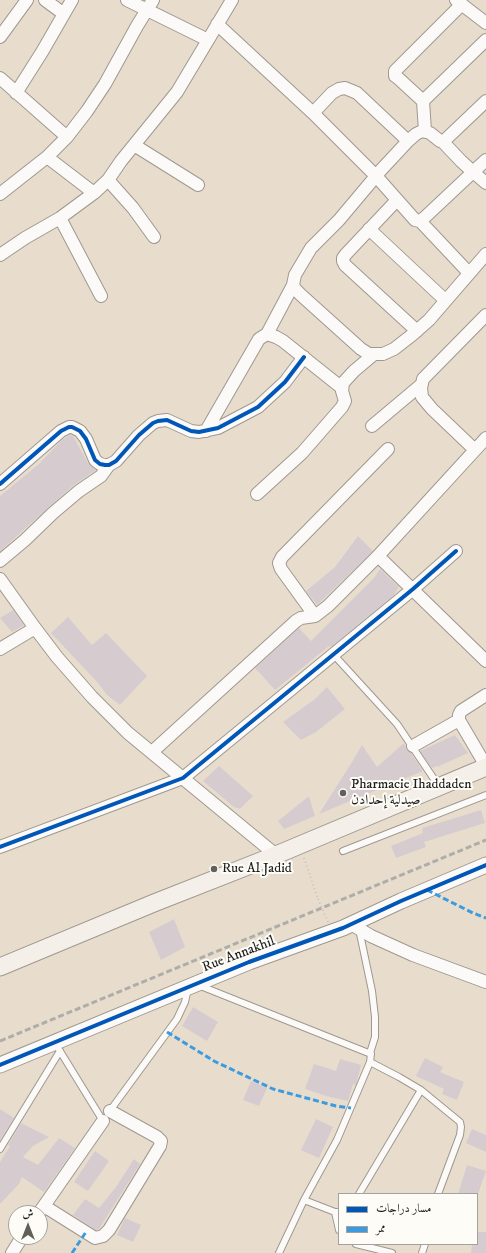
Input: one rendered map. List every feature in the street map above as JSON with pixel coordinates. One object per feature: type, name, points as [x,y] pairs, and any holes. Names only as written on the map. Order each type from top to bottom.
[{"type":"main road","points":[[0,967],[154,903],[299,846],[486,767]]},
{"type":"street","points":[[0,37],[26,0]]},
{"type":"street","points":[[45,0],[64,14]]},
{"type":"street","points":[[16,93],[72,0]]},
{"type":"street","points":[[127,0],[208,40]]},
{"type":"street","points":[[0,194],[47,157],[67,137],[105,84],[153,0]]},
{"type":"street","points":[[1,251],[60,218],[94,193],[108,180],[177,92],[229,1]]},
{"type":"street","points":[[425,131],[423,101],[396,76],[395,71],[459,2],[486,23]]},
{"type":"street","points":[[217,24],[313,113],[376,176],[415,220],[420,221],[469,272]]},
{"type":"street","points":[[423,101],[486,40]]},
{"type":"street","points":[[0,78],[67,137]]},
{"type":"street","points":[[313,113],[332,93],[338,89],[345,88],[357,94],[408,141]]},
{"type":"street","points":[[442,142],[447,139],[486,101]]},
{"type":"street","points":[[206,431],[259,339],[267,334],[293,285],[295,276],[311,248],[339,220],[408,141],[419,132],[425,131],[430,133],[442,142],[461,162],[486,183]]},
{"type":"street","points":[[134,145],[198,185]]},
{"type":"street","points":[[47,157],[94,193]]},
{"type":"street","points":[[420,221],[486,160]]},
{"type":"street","points":[[108,180],[133,208],[154,237]]},
{"type":"street","points":[[397,200],[346,254],[343,261],[345,265],[417,331]]},
{"type":"street","points":[[60,218],[101,296]]},
{"type":"street","points":[[369,229],[445,300]]},
{"type":"street","points":[[293,285],[301,295],[343,335],[361,349],[373,355],[382,354],[394,349],[429,320],[486,254]]},
{"type":"street","points":[[475,450],[432,409],[422,397],[421,393],[423,380],[486,315]]},
{"type":"street","points":[[267,334],[276,336],[283,341],[342,388]]},
{"type":"street","points":[[257,494],[302,453],[342,407],[345,401],[342,388],[343,384],[354,371],[373,355]]},
{"type":"street","points":[[0,561],[25,540],[58,508],[101,476],[109,465],[120,458],[139,435],[153,423],[167,420],[191,431],[199,432],[225,424],[258,407],[285,382],[304,357]]},
{"type":"street","points":[[372,426],[422,384]]},
{"type":"street","points":[[0,484],[61,431],[69,427],[80,431],[86,439],[95,460],[100,464],[109,465]]},
{"type":"street","points":[[152,752],[296,621],[301,618],[315,616],[328,606],[378,556],[486,438]]},
{"type":"street","points":[[315,616],[281,569],[279,563],[282,557],[388,449]]},
{"type":"street","points":[[0,847],[183,778],[413,589],[456,550]]},
{"type":"street","points":[[378,556],[486,661]]},
{"type":"street","points":[[0,579],[57,657],[92,697],[128,733],[276,855]]},
{"type":"street","points":[[0,650],[35,628]]},
{"type":"street","points":[[486,695],[461,711],[459,715],[459,720],[486,767]]},
{"type":"street","points":[[413,746],[459,720]]},
{"type":"street","name":"Rue Annakhil","points":[[0,1065],[58,1046],[192,985],[355,927],[401,901],[486,865]]},
{"type":"street","points":[[355,927],[370,936],[414,955],[486,982]]},
{"type":"street","points":[[48,1213],[95,1238],[103,1236],[109,1230],[153,1159],[161,1141],[157,1137],[110,1111]]},
{"type":"street","points":[[44,1205],[103,1121]]},
{"type":"lane","points":[[333,654],[387,712],[413,746],[439,787]]},
{"type":"lane","points":[[343,851],[486,795]]},
{"type":"lane","points":[[279,1253],[304,1200],[337,1140],[370,1062],[370,1053],[375,1037],[375,1017],[372,991],[355,927]]},
{"type":"lane","points":[[0,1148],[58,1046],[103,1121],[181,1011],[192,985],[370,1053]]},
{"type":"lane","points":[[370,1062],[421,1090],[458,1119],[461,1128],[460,1136],[438,1193]]},
{"type":"lane","points":[[360,1193],[421,1090]]},
{"type":"lane","points":[[304,1200],[337,1212]]},
{"type":"lane","points":[[360,1245],[392,1253]]},
{"type":"path","points":[[299,846],[328,924]]},
{"type":"building","points":[[70,435],[73,436],[88,463],[96,470],[74,485],[0,551],[0,496],[39,464],[62,440]]},
{"type":"building","points":[[358,536],[373,551],[317,605],[306,591],[335,567]]},
{"type":"building","points":[[380,569],[399,587],[393,596],[331,647],[329,646],[275,690],[255,668],[299,628],[311,641],[374,578]]},
{"type":"building","points":[[13,610],[24,625],[12,632],[0,618]]},
{"type":"building","points":[[68,617],[92,645],[106,633],[147,676],[120,705],[107,695],[98,683],[51,633]]},
{"type":"building","points":[[327,687],[345,709],[316,732],[301,740],[283,722],[315,699]]},
{"type":"building","points":[[455,735],[468,753],[432,768],[420,751]]},
{"type":"building","points":[[404,743],[407,750],[411,753],[423,771],[319,814],[362,745],[377,767]]},
{"type":"building","points":[[219,766],[253,796],[240,809],[234,807],[203,781]]},
{"type":"building","points":[[309,796],[315,816],[284,829],[278,821]]},
{"type":"building","points":[[481,810],[485,823],[424,842],[426,847],[396,858],[391,846],[423,833],[422,828]]},
{"type":"building","points":[[174,919],[185,947],[161,960],[149,932]]},
{"type":"building","points":[[193,1007],[218,1022],[207,1041],[182,1026]]},
{"type":"building","points":[[425,1058],[443,1067],[440,1072],[464,1082],[457,1100],[442,1094],[444,1089],[416,1076]]},
{"type":"building","points":[[340,1059],[361,1065],[356,1085],[353,1084],[348,1101],[305,1089],[314,1064],[336,1071]]},
{"type":"building","points":[[251,1081],[267,1088],[259,1106],[243,1100]]},
{"type":"building","points":[[0,1109],[14,1118],[0,1140]]},
{"type":"building","points":[[316,1119],[333,1127],[319,1158],[301,1150]]},
{"type":"building","points":[[21,1123],[49,1137],[33,1146],[23,1157],[38,1165],[59,1138],[75,1148],[44,1192],[22,1177],[19,1184],[0,1204],[0,1162],[10,1146],[8,1145]]},
{"type":"building","points":[[472,1129],[486,1135],[486,1152],[466,1143]]},
{"type":"building","points":[[95,1151],[109,1161],[88,1191],[74,1182]]},
{"type":"building","points":[[134,1159],[140,1164],[99,1229],[96,1230],[73,1215],[85,1199],[99,1208],[116,1187]]},
{"type":"building","points":[[467,1165],[486,1171],[478,1194],[458,1193]]},
{"type":"building","points":[[125,1218],[141,1225],[133,1242],[117,1235]]},
{"type":"building","points":[[478,1232],[486,1232],[486,1253],[471,1253],[472,1245],[478,1245]]},
{"type":"railway","points":[[0,1041],[486,840]]},
{"type":"marked path","points":[[427,890],[486,918]]},
{"type":"marked path","points":[[167,1032],[214,1061],[273,1089],[336,1106],[351,1108]]},
{"type":"marked path","points":[[72,1253],[86,1232]]},
{"type":"cycle path","points":[[0,484],[61,431],[69,427],[80,431],[86,439],[95,460],[100,464],[105,465],[109,465],[116,461],[139,435],[153,423],[158,421],[167,420],[191,431],[199,432],[218,428],[258,407],[285,382],[304,357]]},
{"type":"cycle path","points":[[0,847],[183,778],[413,589],[456,551]]},
{"type":"cycle path","points":[[0,1065],[249,962],[343,928],[401,901],[486,865]]},
{"type":"place","name":"Pharmacie Ihaddaden صيدلية إحدادن","points":[[343,793]]},
{"type":"place","name":"Rue Al Jadid","points":[[214,869]]}]
